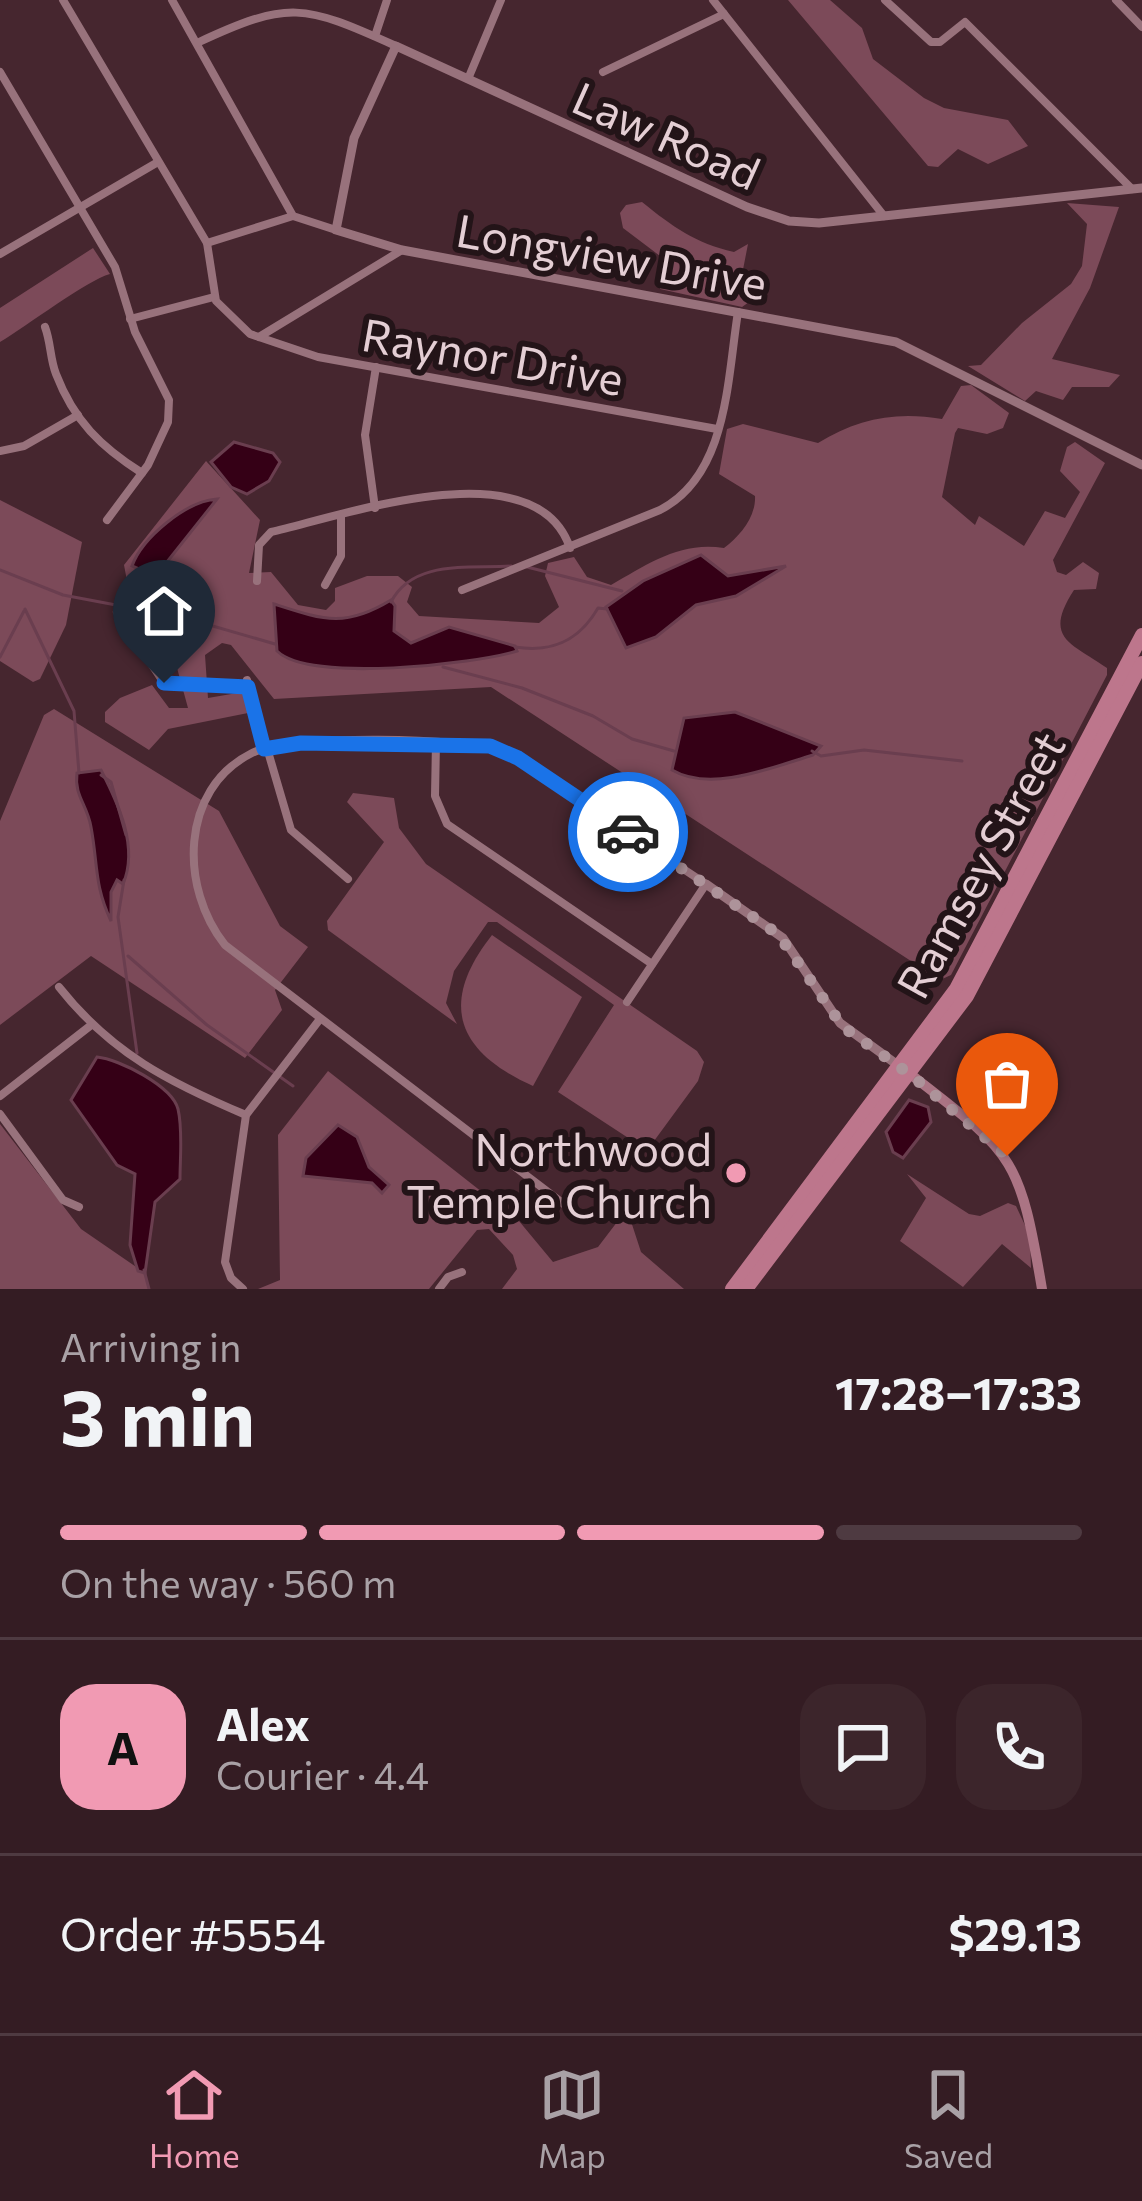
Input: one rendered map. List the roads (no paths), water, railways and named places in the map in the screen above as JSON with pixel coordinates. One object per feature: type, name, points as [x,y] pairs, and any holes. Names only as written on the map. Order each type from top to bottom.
[{"type":"main road","name":"Ramsey Street","points":[[1036,855],[1141,644]]},
{"type":"main road","name":"Ramsey Street","points":[[746,1289],[907,1071],[1036,855],[1142,663]]},
{"type":"main road","name":"Ramsey Street","points":[[732,1289],[907,1071]]},
{"type":"main road","points":[[907,1071],[988,1135],[1013,1165],[1025,1192],[1042,1289]]},
{"type":"street","points":[[63,0],[207,243],[214,297],[230,318],[258,338],[402,250]]},
{"type":"street","points":[[172,0],[293,216],[207,243]]},
{"type":"street","points":[[375,37],[387,0]]},
{"type":"street","points":[[468,79],[501,0]]},
{"type":"street","points":[[713,0],[884,216]]},
{"type":"street","points":[[885,0],[931,42],[940,42],[964,22],[1137,188]]},
{"type":"street","points":[[1116,0],[1142,27]]},
{"type":"street","name":"Law Road","points":[[197,44],[256,8],[279,1],[309,7],[780,219],[819,223],[1137,188]]},
{"type":"street","points":[[603,73],[724,14]]},
{"type":"street","points":[[337,230],[354,138],[396,46]]},
{"type":"street","points":[[0,72],[115,267],[130,319],[170,404],[166,426],[142,473],[107,520]]},
{"type":"street","points":[[0,254],[158,162]]},
{"type":"street","name":"Longview Drive","points":[[293,216],[402,250],[738,311],[911,348],[1142,465]]},
{"type":"street","points":[[130,319],[214,297]]},
{"type":"street","points":[[462,590],[679,499],[704,469],[717,429],[738,311]]},
{"type":"street","points":[[45,328],[58,378],[78,415],[104,450],[142,473]]},
{"type":"street","name":"Raynor Drive","points":[[258,338],[376,368],[717,429]]},
{"type":"street","points":[[376,368],[365,435],[376,508]]},
{"type":"street","points":[[0,451],[24,446],[78,415]]},
{"type":"street","points":[[256,581],[259,544],[267,534],[452,494],[530,503],[556,519],[570,548]]},
{"type":"street","points":[[325,585],[340,556],[341,516]]},
{"type":"street","points":[[117,612],[164,683],[248,684],[291,830],[348,878]]},
{"type":"street","points":[[566,1205],[224,945],[201,908],[194,843],[207,801],[230,768],[264,749],[301,743],[473,741],[518,758],[783,938],[843,1027],[907,1071]]},
{"type":"street","points":[[436,742],[435,796],[447,824],[652,964]]},
{"type":"street","points":[[627,1002],[706,884]]},
{"type":"street","points":[[59,987],[91,1026],[141,1067],[246,1115]]},
{"type":"street","points":[[243,1289],[228,1274],[225,1257],[246,1115],[320,1018]]},
{"type":"street","points":[[0,1096],[91,1026]]},
{"type":"street","points":[[0,1114],[63,1199],[79,1207]]},
{"type":"street","points":[[439,1289],[448,1276],[462,1272]]},
{"type":"waterway","points":[[391,602],[401,588],[428,573],[511,566]]},
{"type":"waterway","points":[[527,567],[622,591]]},
{"type":"waterway","points":[[0,570],[63,595],[185,618],[275,644]]},
{"type":"waterway","points":[[515,647],[541,648],[563,642],[582,629],[598,608],[607,609]]},
{"type":"waterway","points":[[25,609],[74,711],[79,773]]},
{"type":"waterway","points":[[0,657],[24,611]]},
{"type":"waterway","points":[[443,667],[522,688],[593,716],[632,739],[674,751]]},
{"type":"waterway","points":[[812,751],[821,756],[864,750],[962,761]]},
{"type":"waterway","points":[[101,775],[111,782],[126,835]]},
{"type":"waterway","points":[[124,880],[118,917],[137,1053]]},
{"type":"waterway","points":[[128,956],[207,1025],[293,1086]]},
{"type":"waterway","points":[[144,1270],[149,1289]]},
{"type":"place","name":"Northwood Temple Church","points":[[736,1173]]}]
